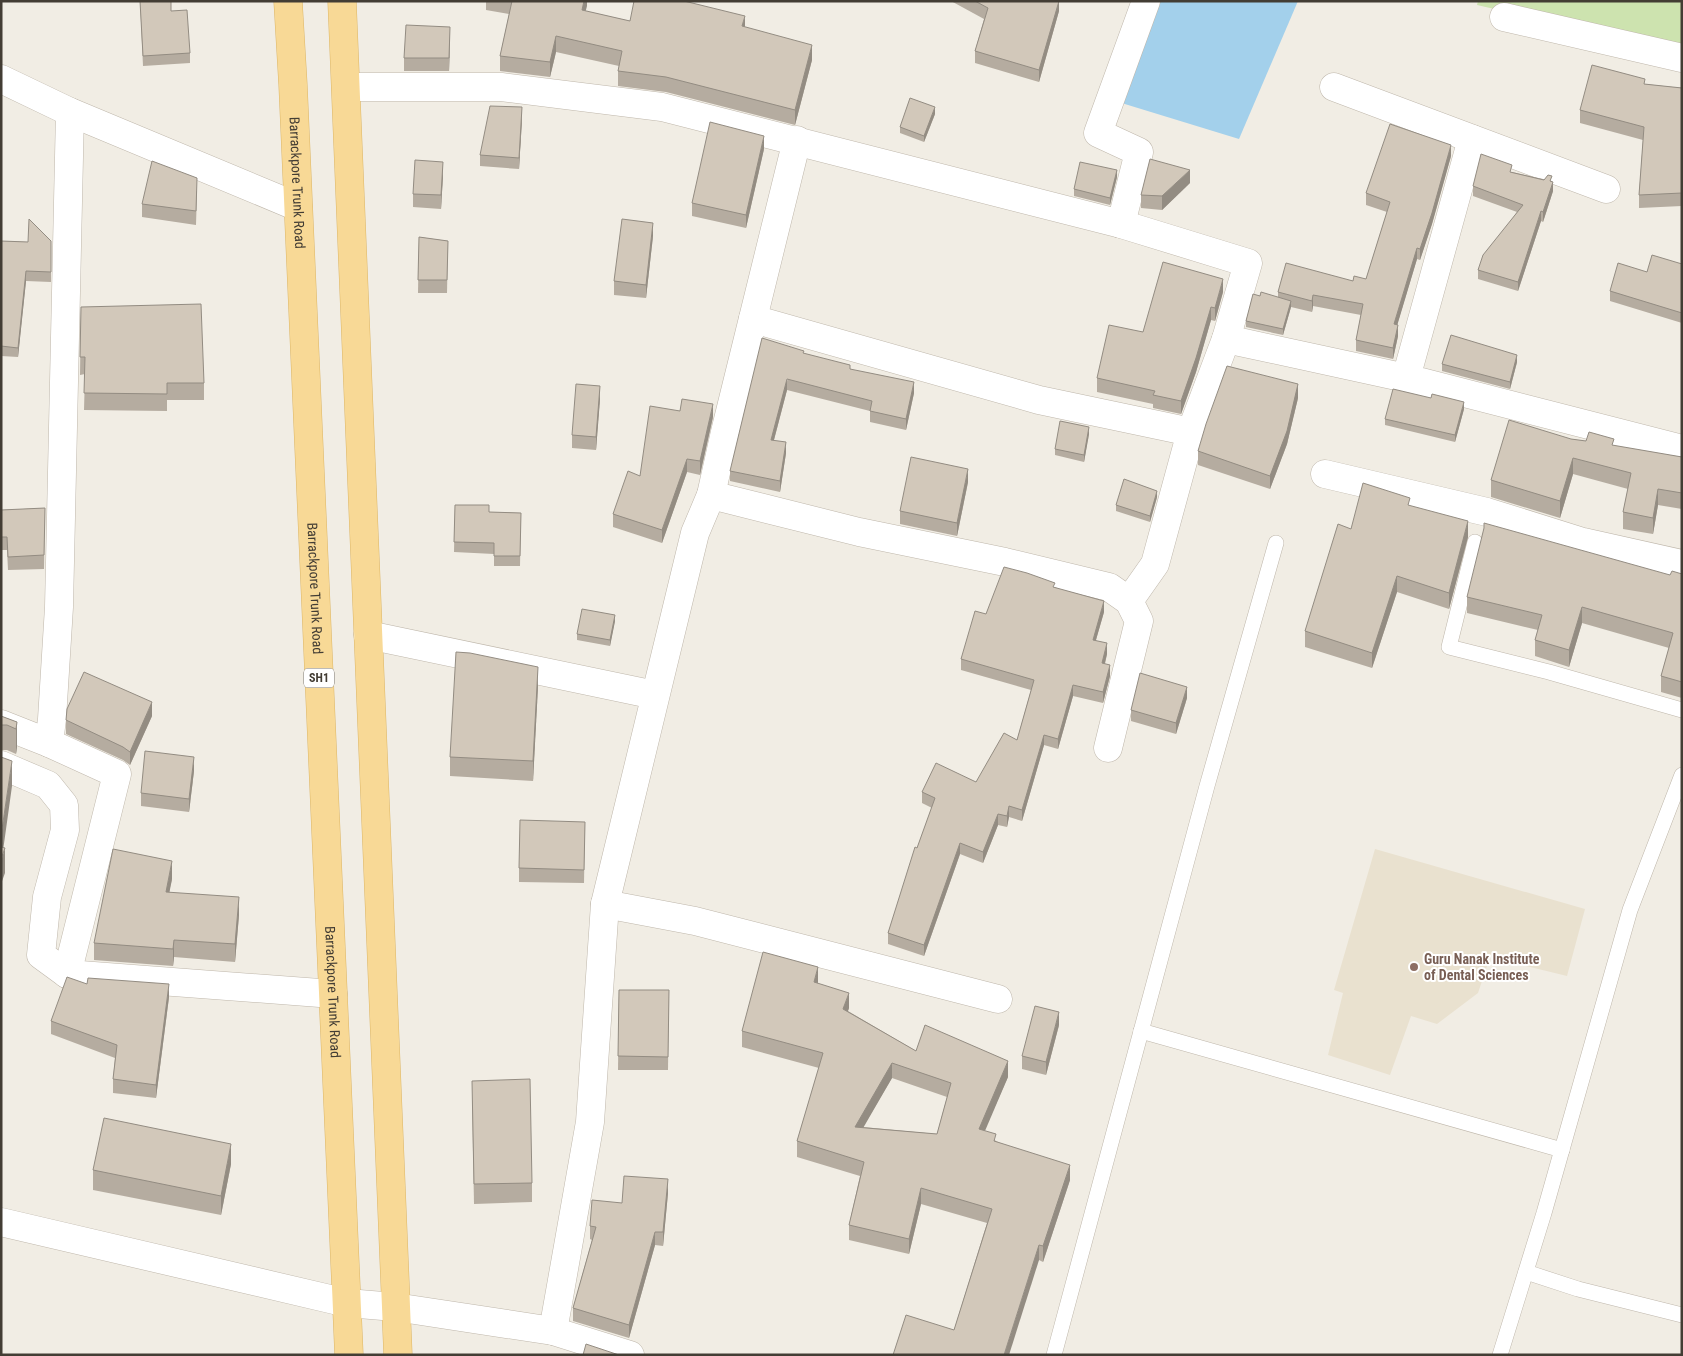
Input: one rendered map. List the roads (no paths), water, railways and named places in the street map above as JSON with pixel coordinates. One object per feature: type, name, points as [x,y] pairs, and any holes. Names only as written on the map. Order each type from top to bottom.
[{"type":"main road","name":"Barrackpore Trunk Road","points":[[288,1],[349,1355]]},
{"type":"main road","points":[[342,1],[398,1355]]},
{"type":"street","points":[[1121,224],[1139,152],[1098,133],[1146,1]]},
{"type":"street","points":[[1504,16],[1682,58]]},
{"type":"street","points":[[1,79],[70,112],[298,206]]},
{"type":"street","points":[[1334,87],[1606,190]]},
{"type":"street","points":[[346,88],[501,88],[662,107],[798,140],[1121,224],[1248,262],[1226,339],[1191,432],[1155,564],[1129,602]]},
{"type":"street","points":[[49,744],[59,607],[70,112]]},
{"type":"street","points":[[1406,378],[1472,139]]},
{"type":"street","points":[[553,1331],[590,1122],[605,904],[695,533],[711,495],[798,140]]},
{"type":"street","points":[[753,319],[1039,400],[1191,432]]},
{"type":"street","points":[[1226,339],[1406,378],[1682,449]]},
{"type":"street","points":[[1325,474],[1487,512],[1583,542],[1682,564]]},
{"type":"street","points":[[711,495],[859,532],[1109,586],[1129,602],[1139,621],[1108,748]]},
{"type":"street","points":[[368,635],[655,695]]},
{"type":"street","points":[[1,724],[117,774],[66,974]]},
{"type":"street","points":[[1,765],[48,785],[64,805],[64,830],[47,897],[41,955],[66,974],[334,994]]},
{"type":"street","points":[[605,904],[695,921],[998,999]]},
{"type":"street","points":[[1,1222],[347,1303],[395,1307],[553,1331],[630,1355]]},
{"type":"lane","points":[[1476,542],[1449,647],[1549,672],[1682,710]]},
{"type":"lane","points":[[1054,1355],[1207,786],[1276,543]]},
{"type":"lane","points":[[1500,1355],[1544,1213],[1630,910],[1682,775]]},
{"type":"lane","points":[[1141,1031],[1562,1150]]},
{"type":"lane","points":[[1526,1272],[1578,1289],[1682,1315]]},
{"type":"water","points":[[1150,1],[1298,1],[1239,139],[1115,101]]},
{"type":"place","name":"Guru Nanak Institute of Dental Sciences","points":[[1414,967]]}]
